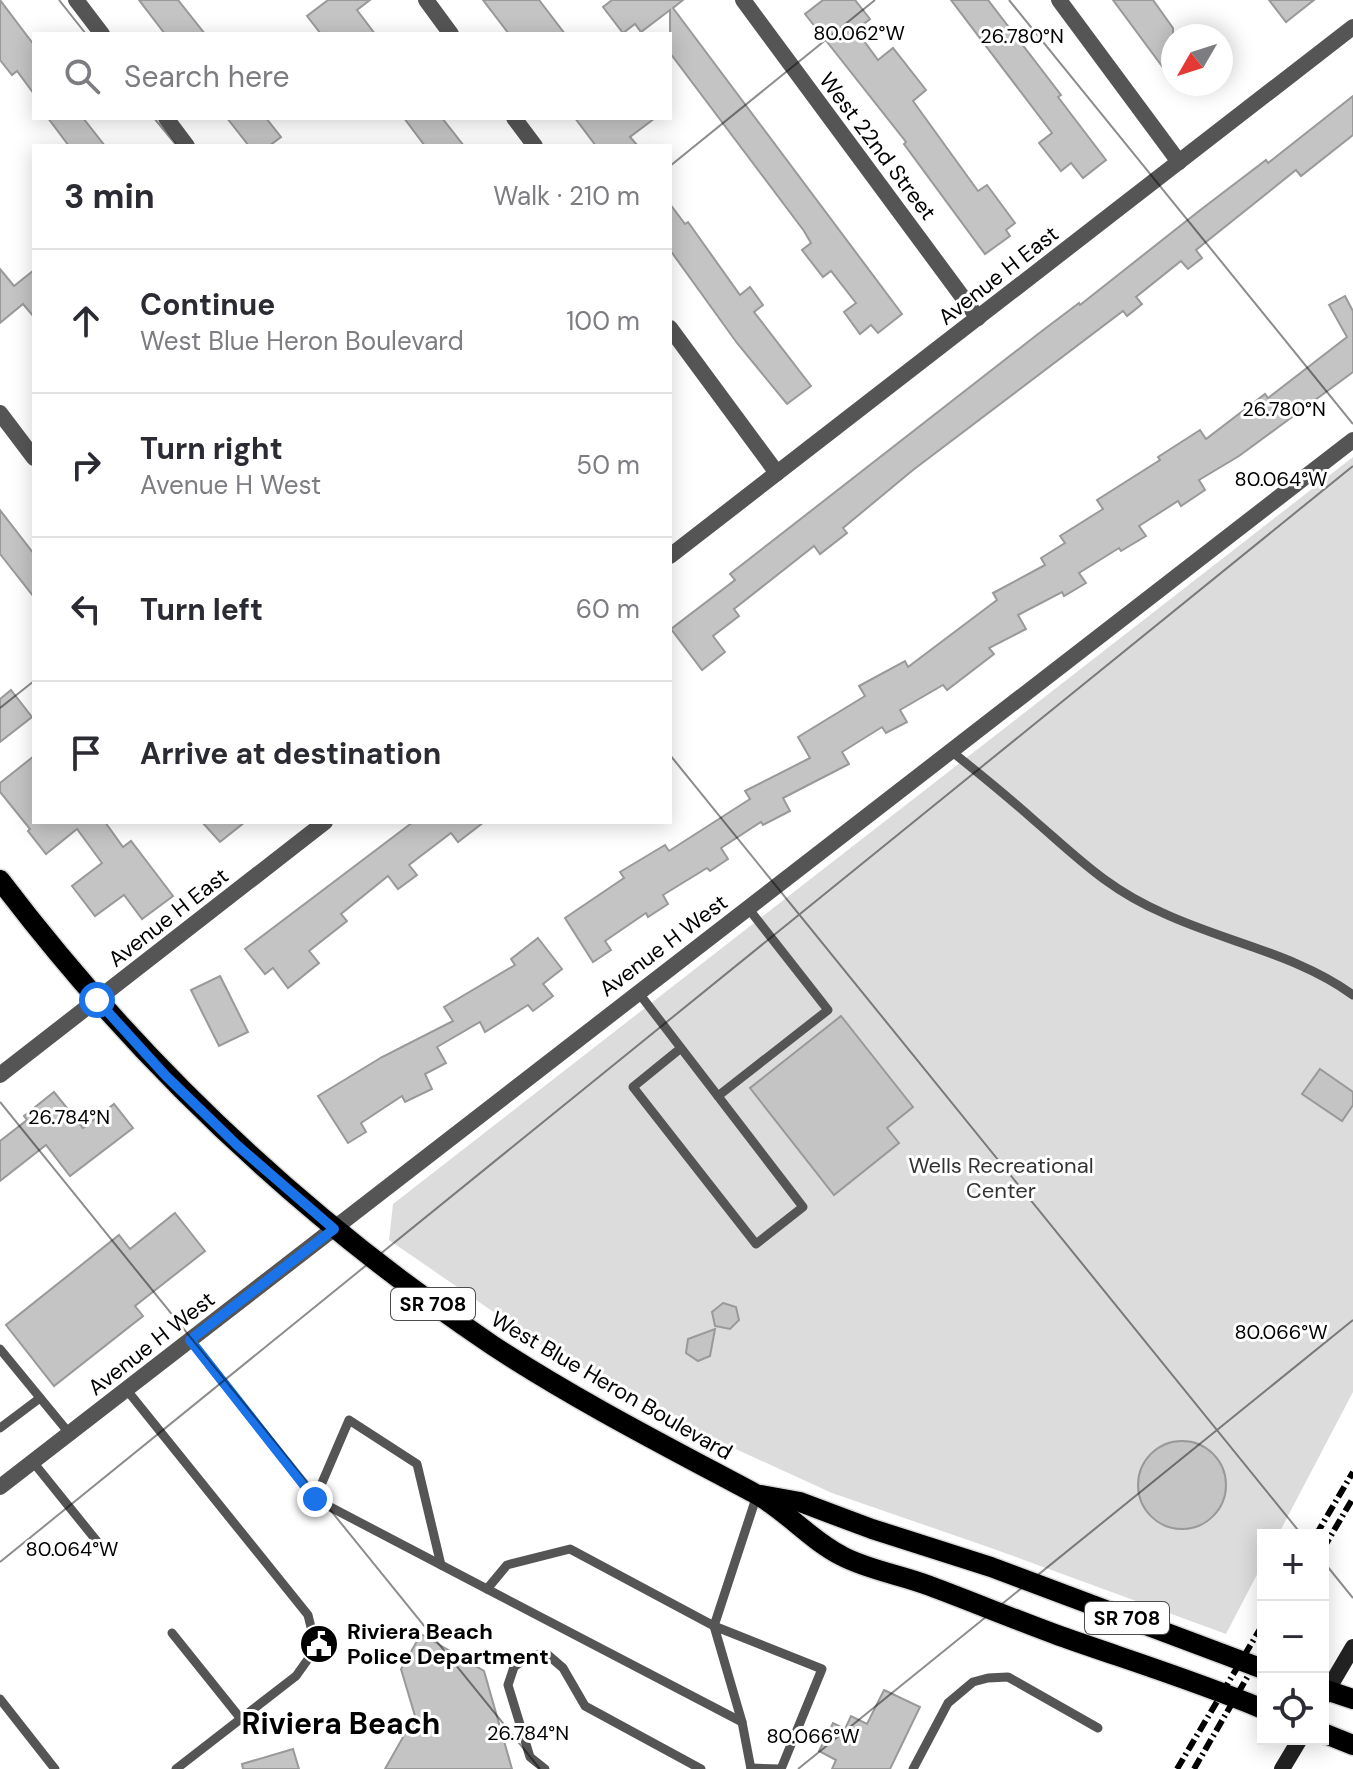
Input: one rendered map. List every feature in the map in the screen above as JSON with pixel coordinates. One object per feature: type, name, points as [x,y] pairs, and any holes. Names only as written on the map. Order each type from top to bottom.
[{"type":"main road","name":"West Blue Heron Boulevard","points":[[0,880],[97,1000],[166,1076],[228,1136],[334,1229],[495,1347],[580,1399],[757,1495],[842,1556],[1223,1691],[1257,1706]]},
{"type":"main road","name":"West Blue Heron Boulevard","points":[[757,1495],[800,1502],[991,1567],[1257,1667]]},
{"type":"main road","points":[[1329,1685],[1353,1647]]},
{"type":"main road","points":[[1329,1694],[1353,1699]]},
{"type":"main road","points":[[1329,1735],[1353,1745]]},
{"type":"main road","points":[[1282,1769],[1296,1745]]},
{"type":"street","points":[[76,0],[100,32]]},
{"type":"street","points":[[426,0],[450,32]]},
{"type":"street","name":"West 22nd Street","points":[[743,0],[978,318]]},
{"type":"street","points":[[1059,0],[1179,162]]},
{"type":"street","name":"Avenue H East","points":[[672,554],[1353,27]]},
{"type":"street","points":[[168,120],[186,144]]},
{"type":"street","points":[[516,120],[534,144]]},
{"type":"street","points":[[672,331],[777,473]]},
{"type":"street","points":[[0,413],[32,455]]},
{"type":"street","name":"Avenue H West","points":[[0,1487],[1353,440]]},
{"type":"street","name":"Avenue H East","points":[[0,1075],[317,824]]},
{"type":"lane","points":[[951,751],[998,788],[1091,871],[1115,887],[1164,914],[1336,982],[1353,995]]},
{"type":"lane","points":[[718,1096],[828,1010],[748,908]]},
{"type":"lane","points":[[637,992],[681,1048],[803,1207],[756,1244],[633,1087],[681,1048]]},
{"type":"lane","points":[[190,1340],[315,1499],[742,1722]]},
{"type":"lane","points":[[0,1349],[69,1433]]},
{"type":"lane","points":[[126,1389],[308,1615],[316,1648],[296,1676],[176,1769]]},
{"type":"lane","points":[[0,1428],[40,1398]]},
{"type":"lane","points":[[315,1499],[349,1420],[417,1464],[441,1565]]},
{"type":"lane","points":[[33,1462],[104,1550]]},
{"type":"lane","points":[[487,1589],[507,1565],[570,1549],[714,1626],[822,1669],[780,1769],[751,1768],[742,1722],[714,1626],[757,1495]]},
{"type":"lane","points":[[172,1633],[241,1719]]},
{"type":"lane","points":[[545,1769],[530,1757],[508,1685],[514,1667],[530,1655],[548,1655],[563,1668],[585,1706],[701,1769]]},
{"type":"lane","points":[[913,1769],[948,1703],[973,1682],[988,1678],[1008,1677],[1098,1728]]},
{"type":"lane","points":[[0,1699],[55,1769]]},
{"type":"green space","name":"Wells Recreational Center","points":[[1353,457],[1353,1392],[1281,1529],[1257,1529],[1257,1575],[1226,1634],[832,1493],[696,1431],[540,1344],[389,1240],[393,1204]]},
{"type":"building","points":[[0,0],[32,42],[32,91],[17,71],[12,75],[0,60]]},
{"type":"building","points":[[139,0],[178,0],[203,32],[163,32]]},
{"type":"building","points":[[328,0],[370,0],[357,10],[374,32],[319,32],[307,16]]},
{"type":"building","points":[[483,0],[539,0],[563,32],[507,32]]},
{"type":"building","points":[[612,0],[683,0],[673,8],[902,314],[878,333],[871,325],[860,334],[844,312],[856,303],[831,271],[823,277],[802,250],[811,243],[804,231],[672,56],[670,10],[641,32],[635,24],[622,32],[603,7]]},
{"type":"building","points":[[823,0],[855,0],[870,19],[856,30],[878,60],[893,48],[926,90],[913,101],[978,191],[987,185],[1015,223],[1006,230],[1010,236],[985,254],[904,144],[906,142],[805,14]]},
{"type":"building","points":[[951,0],[988,0],[1106,160],[1083,178],[1071,163],[1061,171],[1039,143],[1052,133]]},
{"type":"building","points":[[1113,0],[1153,0],[1170,24],[1161,24],[1161,65]]},
{"type":"building","points":[[1269,0],[1314,0],[1286,22]]},
{"type":"building","points":[[1353,96],[1353,135],[1301,176],[1296,170],[1196,250],[1202,258],[1188,269],[1181,261],[1136,297],[1142,304],[1127,316],[1123,311],[913,470],[843,528],[847,533],[820,554],[814,546],[734,609],[739,616],[713,636],[725,652],[702,670],[672,628],[735,580],[730,574],[1199,211],[1266,160],[1268,163]]},
{"type":"building","points":[[50,120],[85,120],[103,144],[68,144]]},
{"type":"building","points":[[229,120],[268,120],[281,137],[272,144],[247,144]]},
{"type":"building","points":[[406,120],[444,120],[462,144],[424,144]]},
{"type":"building","points":[[576,120],[652,120],[630,137],[636,144],[594,144]]},
{"type":"building","points":[[672,207],[685,224],[688,222],[740,295],[750,287],[763,305],[754,312],[811,386],[787,404],[737,343],[672,253]]},
{"type":"building","points":[[0,269],[14,286],[32,272],[32,315],[23,304],[0,323]]},
{"type":"building","points":[[1345,296],[1353,311],[1353,372],[1239,456],[1199,480],[1205,490],[1181,506],[1178,501],[1139,526],[1146,536],[1121,551],[1119,548],[1079,573],[1086,583],[1018,615],[1026,629],[989,648],[994,654],[947,690],[943,685],[900,710],[907,722],[886,733],[882,727],[842,752],[849,764],[783,798],[790,811],[763,825],[761,822],[721,848],[728,859],[663,895],[668,904],[648,917],[646,913],[605,941],[611,950],[593,962],[565,918],[624,878],[620,872],[665,845],[669,851],[750,799],[745,791],[810,758],[798,737],[865,696],[859,686],[905,661],[908,667],[997,600],[993,593],[1045,565],[1041,558],[1065,543],[1060,536],[1103,509],[1097,500],[1200,430],[1206,439],[1265,394],[1268,398],[1347,337],[1329,305]]},
{"type":"building","points":[[0,510],[32,551],[32,594],[0,554]]},
{"type":"building","points":[[11,690],[32,717],[0,742],[0,699]]},
{"type":"building","points":[[32,758],[32,824],[106,824],[123,847],[131,841],[173,896],[142,919],[124,895],[95,916],[72,886],[102,863],[77,829],[46,854],[0,792],[0,783]]},
{"type":"building","points":[[204,824],[242,824],[220,842]]},
{"type":"building","points":[[410,824],[481,824],[458,842],[451,833],[409,865],[417,875],[398,889],[388,876],[341,914],[347,921],[309,951],[319,963],[288,988],[273,968],[265,974],[245,949]]},
{"type":"building","points":[[538,938],[562,969],[543,984],[553,996],[533,1011],[528,1005],[485,1032],[480,1022],[437,1047],[446,1063],[425,1074],[432,1089],[405,1102],[402,1096],[361,1123],[366,1132],[348,1143],[318,1096],[382,1057],[453,1021],[444,1007],[515,965],[511,959]]},
{"type":"building","points":[[220,976],[248,1032],[219,1046],[191,990]]},
{"type":"building","points":[[841,1016],[913,1107],[887,1128],[899,1143],[834,1195],[750,1088]]},
{"type":"building","points":[[1320,1069],[1353,1092],[1353,1105],[1342,1121],[1302,1094]]},
{"type":"building","points":[[54,1092],[83,1128],[114,1104],[133,1128],[70,1176],[46,1145],[0,1181],[0,1141],[27,1120],[24,1116]]},
{"type":"building","points":[[175,1213],[205,1251],[135,1306],[143,1316],[54,1386],[6,1325],[119,1235],[130,1249]]},
{"type":"building","points":[[723,1303],[736,1307],[739,1320],[730,1329],[715,1326],[712,1312]]},
{"type":"building","points":[[715,1329],[710,1356],[698,1361],[686,1353],[688,1339]]},
{"type":"building","points":[[1182,1441],[1207,1448],[1219,1460],[1226,1485],[1219,1510],[1207,1522],[1182,1529],[1157,1522],[1145,1510],[1138,1485],[1145,1460],[1157,1448]]},
{"type":"building","points":[[421,1634],[484,1671],[512,1769],[385,1769],[415,1716],[401,1669]]},
{"type":"building","points":[[884,1690],[920,1707],[890,1769],[832,1769],[836,1760],[819,1751],[833,1723],[845,1729],[851,1716],[867,1724]]},
{"type":"building","points":[[293,1749],[299,1769],[243,1769],[242,1764]]},
{"type":"railway","points":[[1320,1529],[1353,1472]]},
{"type":"railway","points":[[1329,1539],[1353,1498]]},
{"type":"railway","points":[[1177,1769],[1257,1634]]},
{"type":"railway","points":[[1194,1769],[1257,1660]]},
{"type":"place","name":"Riviera Beach Police Department","points":[[319,1644]]},
{"type":"district","name":"Riviera Beach","points":[[341,1724]]},
{"type":"route","points":[[97,1000],[166,1076],[238,1146],[334,1229],[190,1340],[315,1499]]}]
